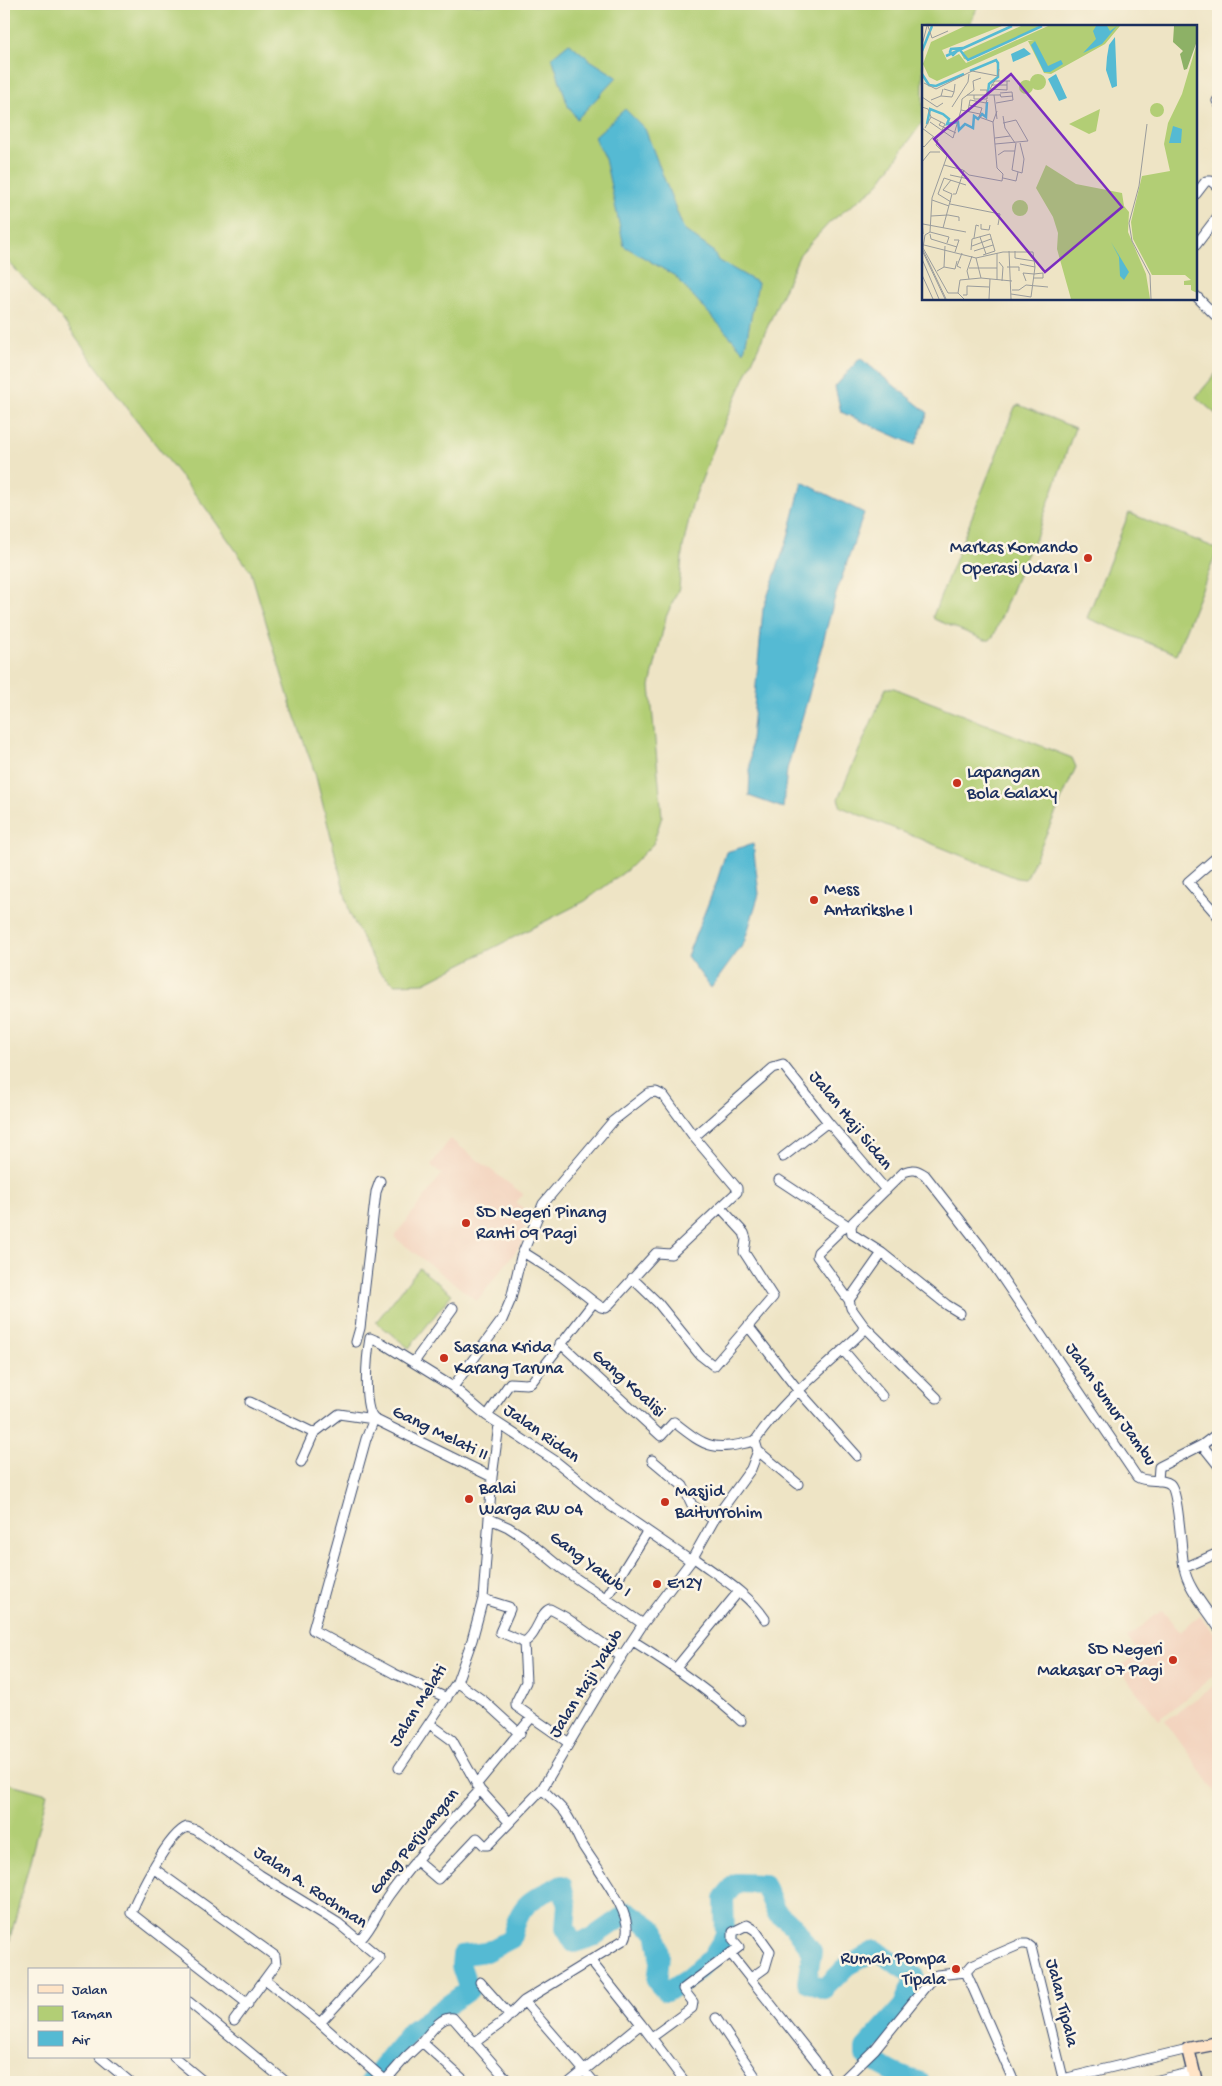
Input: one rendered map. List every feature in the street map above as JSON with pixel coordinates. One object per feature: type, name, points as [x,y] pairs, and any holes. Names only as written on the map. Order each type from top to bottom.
[{"type":"street","points":[[1197,193],[1206,181],[1210,181],[1218,187]]},
{"type":"street","points":[[1197,244],[1218,216]]},
{"type":"street","points":[[1197,297],[1218,318]]},
{"type":"street","points":[[1218,856],[1188,882],[1218,916]]},
{"type":"street","name":"Jalan Haji Sidan","points":[[694,1136],[773,1068],[783,1065],[828,1122],[886,1190]]},
{"type":"street","points":[[453,1387],[502,1320],[511,1299],[523,1252],[543,1204],[613,1121],[649,1092],[656,1092],[664,1096],[738,1190],[671,1254],[656,1253],[606,1308],[601,1307],[561,1276],[523,1252]]},
{"type":"street","points":[[783,1158],[828,1122]]},
{"type":"street","name":"Jalan Sumur Jambu","points":[[886,1190],[904,1172],[910,1170],[925,1175],[982,1248],[1137,1477],[1142,1480],[1166,1481],[1173,1489],[1186,1578],[1218,1627]]},
{"type":"street","points":[[780,1180],[848,1226],[852,1234],[882,1253],[947,1305],[960,1313]]},
{"type":"street","points":[[356,1342],[360,1328],[376,1192],[380,1181]]},
{"type":"street","points":[[886,1190],[818,1252],[817,1256],[849,1300],[850,1308],[864,1326],[938,1398]]},
{"type":"street","points":[[632,1278],[658,1303],[700,1355],[714,1366],[773,1297],[744,1252],[746,1239],[744,1233],[721,1208]]},
{"type":"street","points":[[849,1300],[882,1253]]},
{"type":"street","points":[[487,1416],[510,1382],[531,1383],[560,1343],[594,1302]]},
{"type":"street","points":[[414,1362],[453,1308]]},
{"type":"street","points":[[748,1326],[798,1390],[857,1456]]},
{"type":"street","name":"Jalan Haji Yakub","points":[[416,1860],[438,1879],[477,1838],[484,1845],[488,1845],[542,1789],[568,1743],[643,1624],[692,1559],[714,1520],[751,1468],[756,1446],[773,1416],[798,1390],[844,1350],[862,1332],[864,1326]]},
{"type":"street","name":"Jalan Ridan","points":[[374,1419],[370,1414],[366,1368],[370,1338],[374,1338],[453,1387],[499,1425],[554,1460],[647,1532],[692,1559],[739,1591],[758,1609],[765,1619]]},
{"type":"street","name":"Gang Koalisi","points":[[560,1343],[661,1436],[674,1422],[697,1441],[711,1446],[726,1448],[756,1446]]},
{"type":"street","points":[[844,1350],[882,1396]]},
{"type":"street","points":[[250,1402],[314,1433],[300,1462]]},
{"type":"street","name":"Gang Melati II","points":[[314,1433],[339,1414],[374,1419],[492,1477]]},
{"type":"street","points":[[374,1419],[366,1439],[314,1630],[447,1698]]},
{"type":"street","name":"Jalan Melati","points":[[400,1768],[457,1682],[472,1640],[483,1599],[492,1477],[499,1425]]},
{"type":"street","points":[[1158,1481],[1160,1467],[1202,1445],[1218,1433]]},
{"type":"street","points":[[1202,1445],[1218,1465]]},
{"type":"street","points":[[756,1446],[798,1484]]},
{"type":"street","points":[[652,1460],[683,1486],[692,1504],[714,1520]]},
{"type":"street","name":"Gang Yakub I","points":[[490,1519],[522,1536],[561,1568],[643,1624]]},
{"type":"street","points":[[606,1598],[647,1532]]},
{"type":"street","points":[[1184,1568],[1217,1556]]},
{"type":"street","points":[[676,1668],[739,1591]]},
{"type":"street","points":[[483,1599],[509,1607],[510,1609],[500,1632],[524,1642]]},
{"type":"street","points":[[524,1642],[535,1632],[544,1612],[550,1609],[565,1617],[622,1657]]},
{"type":"street","points":[[633,1641],[676,1668],[720,1701],[741,1722]]},
{"type":"street","points":[[524,1642],[526,1678],[516,1706],[568,1743]]},
{"type":"street","points":[[457,1682],[485,1702],[520,1734]]},
{"type":"street","name":"Gang Perjuangan","points":[[362,1937],[388,1897],[416,1860],[478,1787],[531,1718]]},
{"type":"street","points":[[430,1724],[452,1740],[478,1787],[509,1822]]},
{"type":"street","points":[[474,2043],[510,2016],[524,2001],[624,1939],[628,1933],[622,1908],[616,1897],[580,1841],[568,1817],[542,1789]]},
{"type":"street","name":"Jalan A. Rochman","points":[[153,1868],[178,1832],[187,1827],[196,1830],[260,1875],[362,1937],[380,1958],[320,2023]]},
{"type":"street","points":[[234,2021],[248,2004],[276,1964],[275,1956],[153,1868],[131,1913],[133,1916],[248,2004]]},
{"type":"street","points":[[652,2037],[692,2008],[693,2002],[683,1989],[739,1947],[733,1940],[733,1932],[747,1925],[755,1930],[770,1951],[765,1968],[751,1978]]},
{"type":"street","name":"Jalan Tipala","points":[[966,1972],[972,1965],[1022,1944],[1027,1944],[1031,1947],[1064,2080],[1188,2049]]},
{"type":"street","points":[[731,1954],[830,2082]]},
{"type":"street","points":[[590,1960],[686,2082]]},
{"type":"street","points":[[841,2082],[871,2054],[929,1982],[937,1975],[966,1972],[1014,2082]]},
{"type":"street","points":[[265,1979],[320,2023],[385,2081],[441,2021],[450,2017],[453,2018],[509,2082]]},
{"type":"street","points":[[480,1982],[510,2016]]},
{"type":"street","points":[[524,2001],[594,2082]]},
{"type":"street","points":[[190,2003],[286,2082]]},
{"type":"street","points":[[716,2018],[759,2082]]},
{"type":"street","points":[[570,2082],[642,2024]]},
{"type":"street","points":[[422,2042],[466,2082]]},
{"type":"street","points":[[1150,2082],[1195,2077],[1188,2049],[1218,2043]]},
{"type":"street","points":[[101,2058],[130,2082]]},
{"type":"street","points":[[175,2058],[204,2082]]},
{"type":"shaded area","name":"SD Negeri Pinang Ranti 09 Pagi","points":[[450,1139],[523,1194],[516,1203],[531,1214],[524,1231],[527,1237],[477,1301],[394,1237],[442,1174],[431,1165]]},
{"type":"shaded area","name":"SD Negeri Makasar 07 Pagi","points":[[1162,1610],[1180,1632],[1200,1616],[1218,1638],[1218,1672],[1159,1720],[1118,1668],[1139,1652],[1127,1638]]},
{"type":"shaded area","points":[[1218,1683],[1218,1795],[1165,1721]]},
{"type":"green space","points":[[4,4],[979,4],[969,25],[922,25],[922,122],[877,186],[830,222],[800,254],[717,440],[692,505],[683,547],[679,588],[666,617],[650,686],[662,816],[653,844],[627,870],[585,901],[424,983],[395,984],[380,973],[350,914],[315,773],[292,709],[251,572],[205,507],[131,413],[62,319],[4,257]]},
{"type":"green space","points":[[1218,371],[1218,416],[1196,397]]},
{"type":"green space","points":[[1019,405],[1075,428],[1033,546],[1028,550],[994,635],[990,640],[985,640],[934,619],[933,616],[1015,407]]},
{"type":"green space","points":[[1129,513],[1218,549],[1176,654],[1087,618]]},
{"type":"green space","name":"Lapangan Bola Galaxy","points":[[886,688],[894,688],[1072,758],[1076,767],[1025,879],[1017,878],[841,807],[838,799]]},
{"type":"green space","points":[[419,1268],[452,1294],[409,1348],[376,1322]]},
{"type":"green space","points":[[4,1782],[47,1794],[6,1955],[4,1955]]},
{"type":"water","points":[[569,43],[590,60],[617,77],[577,119],[568,106],[552,57]]},
{"type":"water","points":[[625,109],[645,129],[684,230],[712,250],[718,260],[758,283],[744,352],[675,276],[624,246],[605,159],[594,137]]},
{"type":"water","points":[[860,358],[928,413],[915,445],[841,412],[835,387]]},
{"type":"water","points":[[802,482],[864,513],[835,597],[787,769],[783,808],[749,796],[751,740],[763,609],[788,537]]},
{"type":"water","points":[[753,844],[759,894],[744,943],[711,988],[687,956],[716,884],[726,852]]},
{"type":"waterway","points":[[370,2082],[411,2031],[469,1990],[461,1966],[462,1955],[486,1952],[511,1939],[522,1910],[527,1904],[541,1895],[562,1885],[567,1905],[565,1928],[574,1943],[593,1937],[629,1912],[656,1931],[660,1955],[657,1982],[666,1992],[688,1978],[711,1958],[725,1936],[724,1897],[736,1883],[764,1884],[776,1912],[794,1926],[812,1951],[807,1982],[824,1989],[847,1966],[876,1950],[915,1976],[903,2006],[865,2048],[865,2055],[892,2072],[921,2082]]},
{"type":"place","name":"Markas Komando Operasi Udara I","points":[[1088,558]]},
{"type":"place","name":"Lapangan Bola Galaxy","points":[[957,783]]},
{"type":"place","name":"Mess Antarikshe I","points":[[814,900]]},
{"type":"place","name":"SD Negeri Pinang Ranti 09 Pagi","points":[[466,1223]]},
{"type":"place","name":"Sasana Krida Karang Taruna","points":[[444,1358]]},
{"type":"place","name":"Balai Warga RW 04","points":[[469,1499]]},
{"type":"place","name":"Masjid Baiturrohim","points":[[665,1502]]},
{"type":"place","name":"E12Y","points":[[657,1584]]},
{"type":"place","name":"SD Negeri Makasar 07 Pagi","points":[[1173,1660]]},
{"type":"place","name":"Rumah Pompa Tipala","points":[[956,1969]]}]
